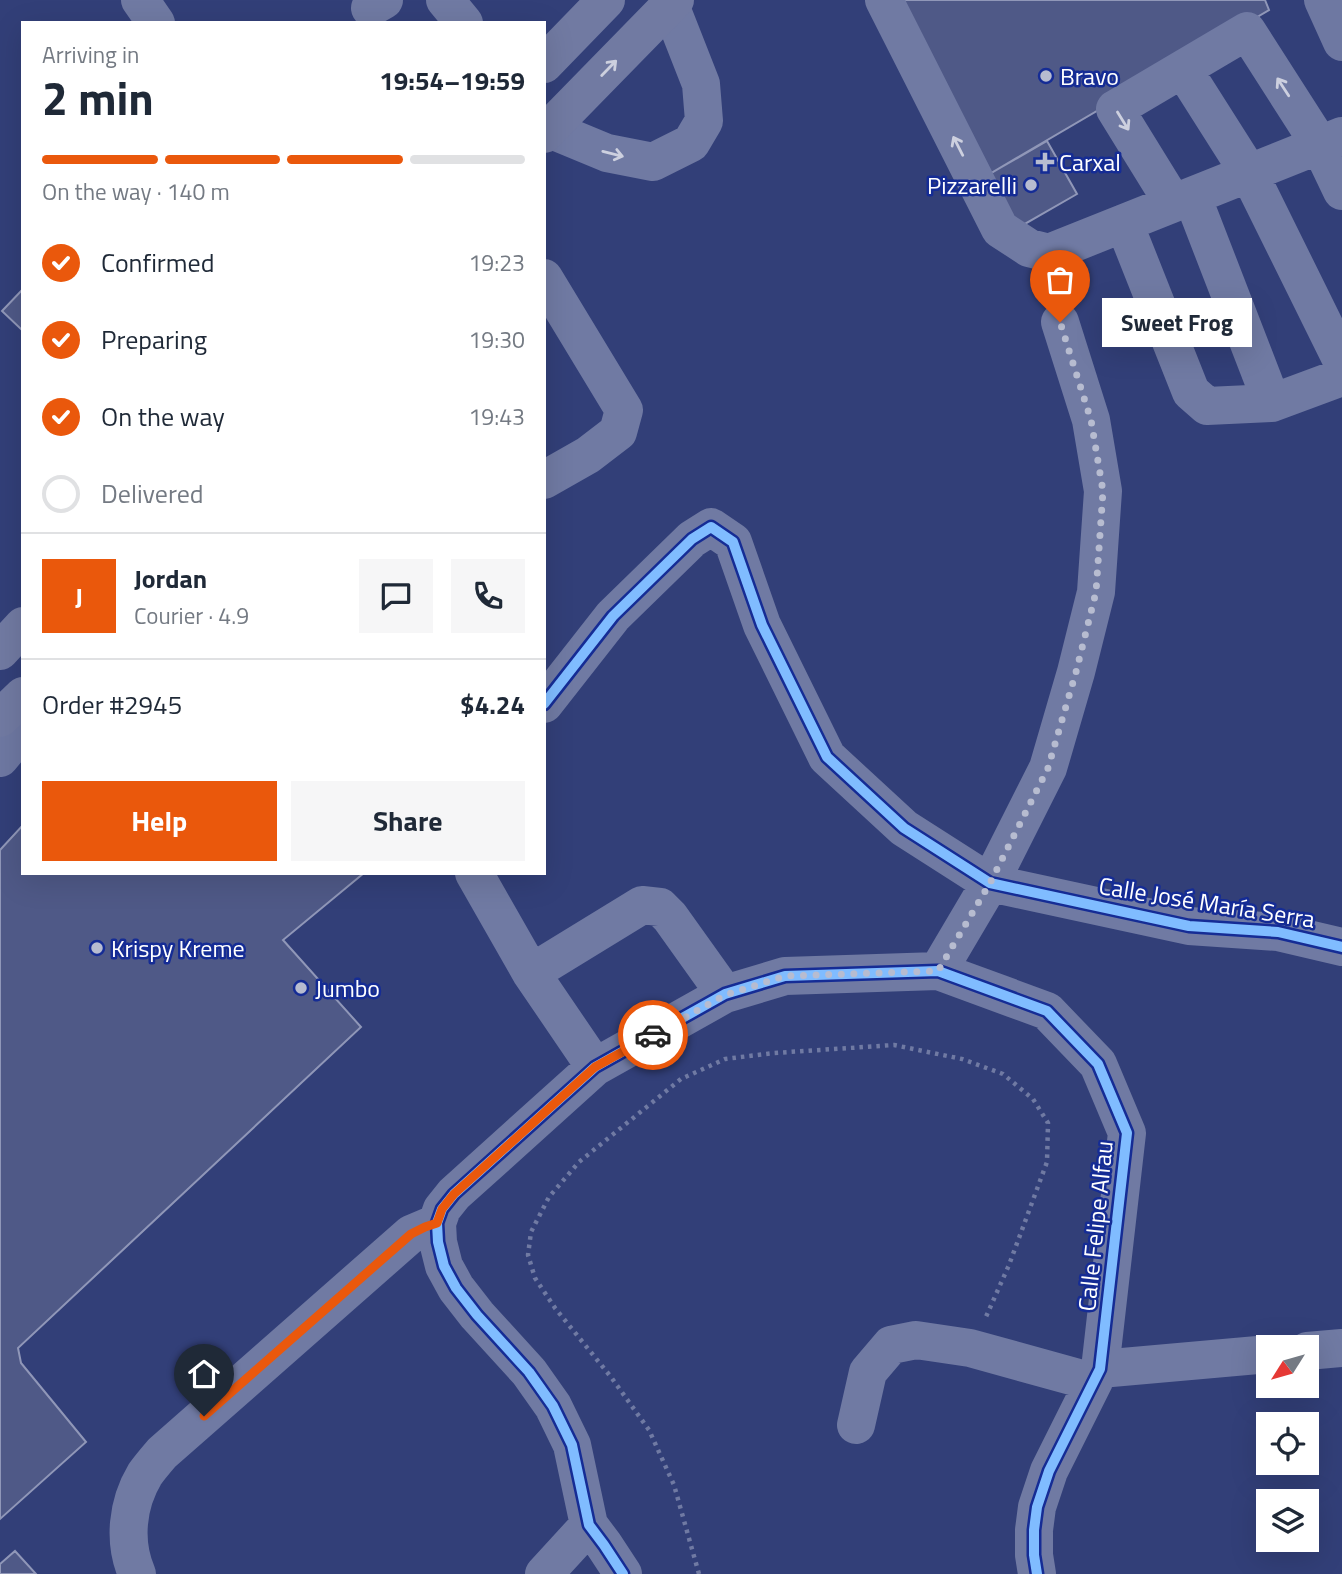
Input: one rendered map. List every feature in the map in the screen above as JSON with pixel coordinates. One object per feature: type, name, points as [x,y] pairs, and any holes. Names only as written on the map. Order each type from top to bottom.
[{"type":"highway","points":[[546,62],[606,0]]},
{"type":"highway","points":[[547,132],[673,2]]},
{"type":"highway","points":[[0,652],[21,627]]},
{"type":"highway","points":[[0,718],[21,698]]},
{"type":"main road","points":[[1323,0],[1342,42]]},
{"type":"main road","points":[[0,628],[21,611]]},
{"type":"main road","points":[[0,758],[21,732]]},
{"type":"street","points":[[140,0],[155,21]]},
{"type":"street","points":[[445,0],[462,21]]},
{"type":"street","points":[[884,0],[1000,229],[1028,248],[1049,253],[1331,140]]},
{"type":"street","points":[[547,132],[607,153],[653,162],[691,143],[704,121],[701,84],[673,2]]},
{"type":"street","points":[[1272,402],[1183,199],[1115,109],[1247,31],[1331,140],[1342,191]]},
{"type":"street","points":[[1183,69],[1249,173],[1342,361]]},
{"type":"street","points":[[1124,223],[1191,392],[1207,407],[1272,402],[1342,377]]},
{"type":"street","points":[[546,479],[618,432],[624,410],[547,288]]},
{"type":"street","points":[[938,971],[990,883],[1048,768],[1096,592],[1103,491],[1091,420],[1060,322]]},
{"type":"street","name":"Calle José María Serra","points":[[546,701],[613,616],[692,538],[711,527],[733,541],[762,625],[828,757],[904,828],[990,883],[1189,926],[1278,932],[1342,947]]},
{"type":"street","points":[[475,875],[531,973],[595,1067]]},
{"type":"street","points":[[531,973],[642,905],[660,907],[670,917],[725,995]]},
{"type":"street","name":"Calle Felipe Alfau","points":[[437,1223],[442,1209],[454,1194],[595,1067],[725,995],[785,976],[938,971],[1047,1011],[1098,1064],[1127,1133],[1096,1376],[1049,1471],[1037,1507],[1034,1555],[1037,1574]]},
{"type":"street","points":[[137,1574],[129,1543],[129,1518],[136,1492],[154,1463],[172,1444],[411,1234],[437,1223],[444,1266],[456,1289],[529,1372],[553,1406],[572,1445],[589,1525],[623,1574]]},
{"type":"street","points":[[856,1424],[868,1371],[891,1345],[916,1340],[970,1348],[1096,1376],[1256,1356]]},
{"type":"street","points":[[1320,1350],[1342,1348]]},
{"type":"street","points":[[544,1574],[589,1525]]},
{"type":"path","points":[[699,1574],[674,1485],[649,1430],[611,1377],[555,1308],[535,1278],[528,1255],[531,1232],[549,1197],[579,1162],[681,1079],[725,1059],[894,1045],[962,1059],[1003,1074],[1033,1099],[1048,1123],[1047,1163],[1009,1265],[980,1332],[970,1348]]},
{"type":"building","name":"Bravo","points":[[896,0],[1265,0],[1269,10],[986,176]]},
{"type":"building","name":"Pizzarelli","points":[[1047,141],[1077,194],[1016,229],[986,176]]},
{"type":"building","points":[[21,291],[21,329],[2,311]]},
{"type":"building","points":[[21,827],[21,875],[362,875],[283,940],[361,1027],[18,1348],[21,1363],[86,1442],[0,1519],[0,850]]},
{"type":"building","points":[[15,1551],[36,1574],[0,1574],[0,1564]]},
{"type":"cycle path","points":[[546,701],[613,616],[692,539],[711,527],[733,542],[762,625],[827,757],[904,828],[990,883],[1189,926],[1278,932],[1342,947]]},
{"type":"cycle path","points":[[623,1574],[589,1525],[572,1445],[553,1406],[529,1372],[477,1315],[456,1288],[444,1266],[437,1223],[442,1209],[454,1194],[595,1067],[725,994],[785,976],[938,971],[1047,1011],[1098,1064],[1127,1133],[1100,1369],[1049,1471],[1037,1507],[1034,1530],[1037,1574]]},
{"type":"way so far","points":[[653,1035],[725,995],[785,976],[938,971],[990,883],[1048,768],[1096,592],[1103,491],[1091,420],[1060,322]]},
{"type":"place","name":"Bravo","points":[[1046,76]]},
{"type":"place","name":"Carxal","points":[[1045,162]]},
{"type":"place","name":"Pizzarelli","points":[[1031,185]]},
{"type":"place","name":"Sweet Frog","points":[[1060,322]]},
{"type":"place","name":"Krispy Kreme","points":[[97,948]]},
{"type":"place","name":"Jumbo","points":[[301,988]]},
{"type":"route","points":[[204,1416],[411,1234],[437,1223],[442,1209],[454,1194],[595,1067],[653,1035]]}]
